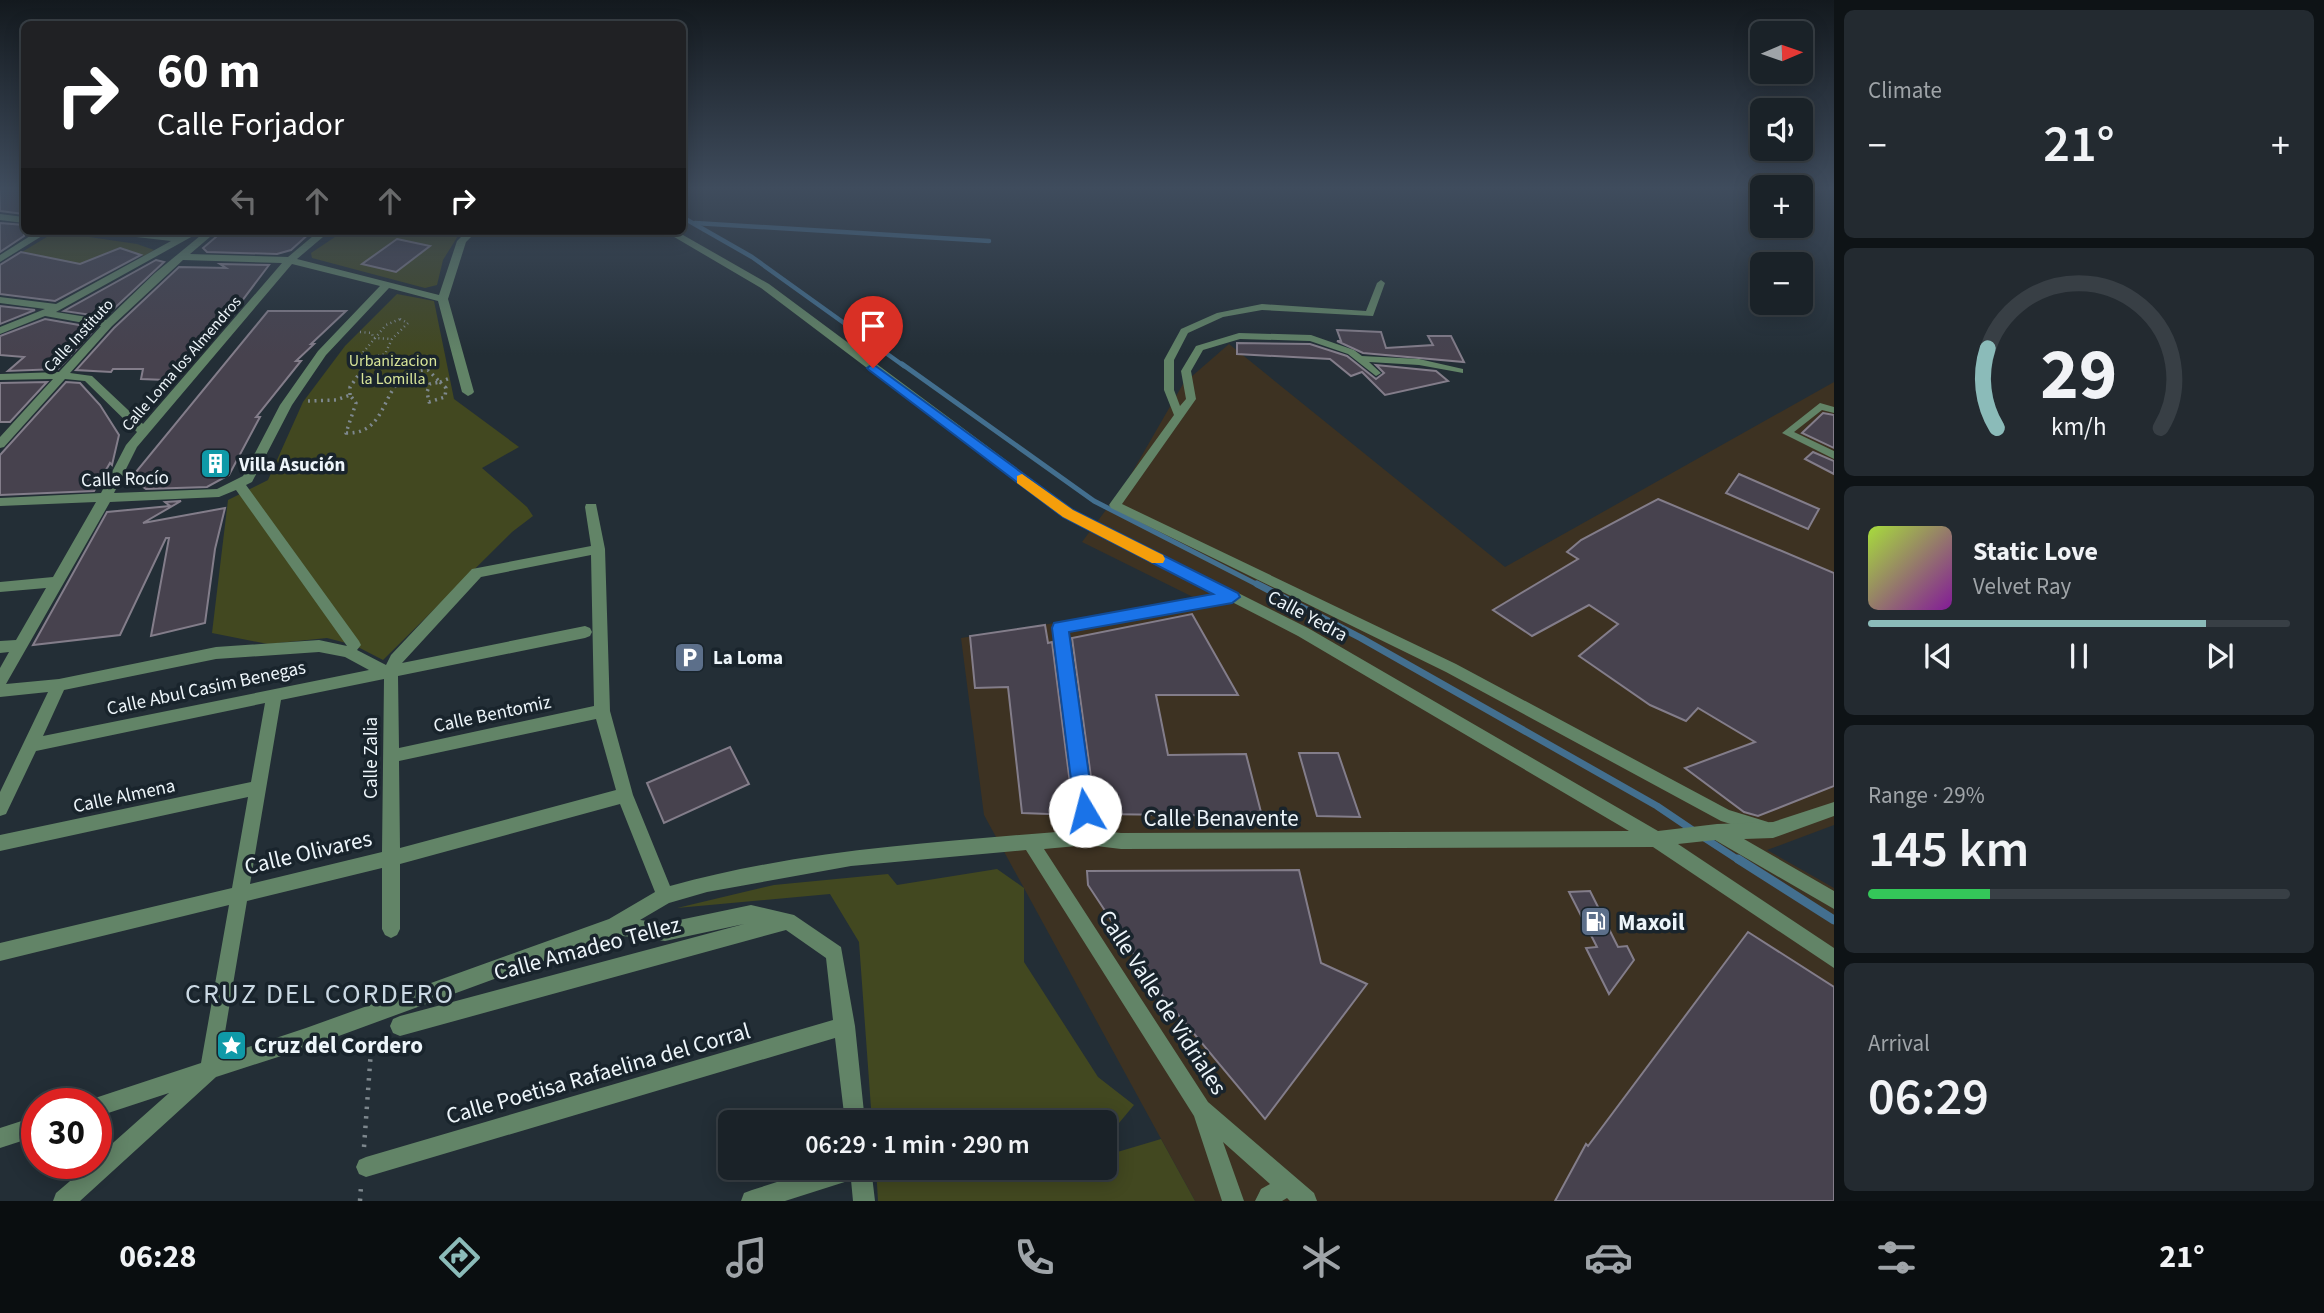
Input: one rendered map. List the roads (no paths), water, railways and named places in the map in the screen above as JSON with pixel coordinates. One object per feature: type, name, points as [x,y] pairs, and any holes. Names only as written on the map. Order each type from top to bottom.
[{"type":"street","points":[[0,259],[26,243]]},
{"type":"street","points":[[156,243],[182,250],[198,243]]},
{"type":"street","points":[[182,250],[187,243]]},
{"type":"street","name":"Calle Loma los Almendros","points":[[0,681],[106,497],[132,445],[290,260],[310,243]]},
{"type":"street","points":[[461,243],[443,299],[468,392]]},
{"type":"street","name":"Calle Yedra","points":[[691,243],[765,286],[1068,513],[1303,632],[1656,839],[1834,959]]},
{"type":"street","points":[[0,331],[45,313],[164,250],[290,260],[443,299]]},
{"type":"street","name":"Calle Instituto","points":[[2,439],[108,324],[182,250]]},
{"type":"street","points":[[354,645],[243,481],[288,402],[322,353],[387,285]]},
{"type":"street","points":[[0,300],[56,307]]},
{"type":"street","points":[[45,313],[108,324]]},
{"type":"street","points":[[0,377],[61,375],[88,378],[143,431]]},
{"type":"street","name":"Calle Rocío","points":[[0,502],[219,493],[243,481]]},
{"type":"street","points":[[591,506],[598,549],[602,711],[625,795],[665,896]]},
{"type":"street","points":[[0,691],[59,685],[216,653],[319,646],[348,652],[388,672],[396,659],[477,573],[598,549]]},
{"type":"street","points":[[0,587],[57,582]]},
{"type":"street","points":[[1088,837],[1060,628],[1232,597]]},
{"type":"street","name":"Calle Abul Casim Benegas","points":[[30,745],[585,632]]},
{"type":"street","points":[[0,648],[19,646]]},
{"type":"street","name":"Calle Zalia","points":[[388,672],[392,756],[391,929]]},
{"type":"street","points":[[0,809],[59,685]]},
{"type":"street","points":[[64,1201],[209,1071],[274,695]]},
{"type":"street","name":"Calle Bentomiz","points":[[392,756],[602,711]]},
{"type":"street","name":"Calle Almena","points":[[0,843],[257,788]]},
{"type":"street","name":"Calle Olivares","points":[[0,952],[391,858],[625,795]]},
{"type":"street","name":"Calle Benavente","points":[[112,1102],[209,1071],[614,926],[665,896],[707,884],[851,858],[1088,837],[1121,841],[1656,839],[1717,832],[1773,830],[1834,809]]},
{"type":"street","points":[[1717,832],[1834,901]]},
{"type":"street","name":"Calle Valle de Vidriales","points":[[1030,841],[1201,1109],[1296,1195]]},
{"type":"street","name":"Calle Amadeo Tellez","points":[[614,926],[665,932],[751,914],[788,921],[835,953],[854,1110]]},
{"type":"street","name":"Calle Amadeo Tellez","points":[[400,1026],[788,921]]},
{"type":"street","name":"Calle Poetisa Rafaelina del Corral","points":[[364,1167],[845,1026]]},
{"type":"street","points":[[1201,1109],[1233,1201]]},
{"type":"street","points":[[0,1138],[21,1131]]},
{"type":"street","points":[[752,1201],[818,1180]]},
{"type":"street","points":[[861,1180],[864,1201]]},
{"type":"street","points":[[1266,1201],[1296,1195]]},
{"type":"lane","points":[[1179,415],[1169,390],[1169,360],[1184,331],[1220,315],[1262,307],[1370,314],[1381,283]]},
{"type":"lane","points":[[1376,373],[1351,352],[1311,338],[1238,335],[1199,348],[1186,371],[1191,399],[1115,505],[1451,668],[1726,816],[1773,830]]},
{"type":"lane","points":[[1360,359],[1419,362],[1460,370]]},
{"type":"lane","points":[[1834,410],[1821,406],[1787,433],[1834,455]]},
{"type":"waterway","points":[[728,243],[752,257],[904,366]]},
{"type":"waterway","points":[[902,364],[1094,501],[1260,586]]},
{"type":"waterway","points":[[1257,584],[1361,638],[1657,806],[1694,831]]},
{"type":"waterway","points":[[1703,837],[1740,861]]},
{"type":"waterway","points":[[1738,859],[1834,920]]},
{"type":"place","name":"Villa Asución","points":[[216,464]]},
{"type":"place","name":"La Loma","points":[[690,657]]},
{"type":"place","name":"Maxoil","points":[[1595,922]]},
{"type":"place","name":"Cruz del Cordero","points":[[231,1045]]},
{"type":"district","name":"CRUZ DEL CORDERO","points":[[320,993]]},
{"type":"park label","name":"Urbanizacion la Lomilla","points":[[393,369]]}]
